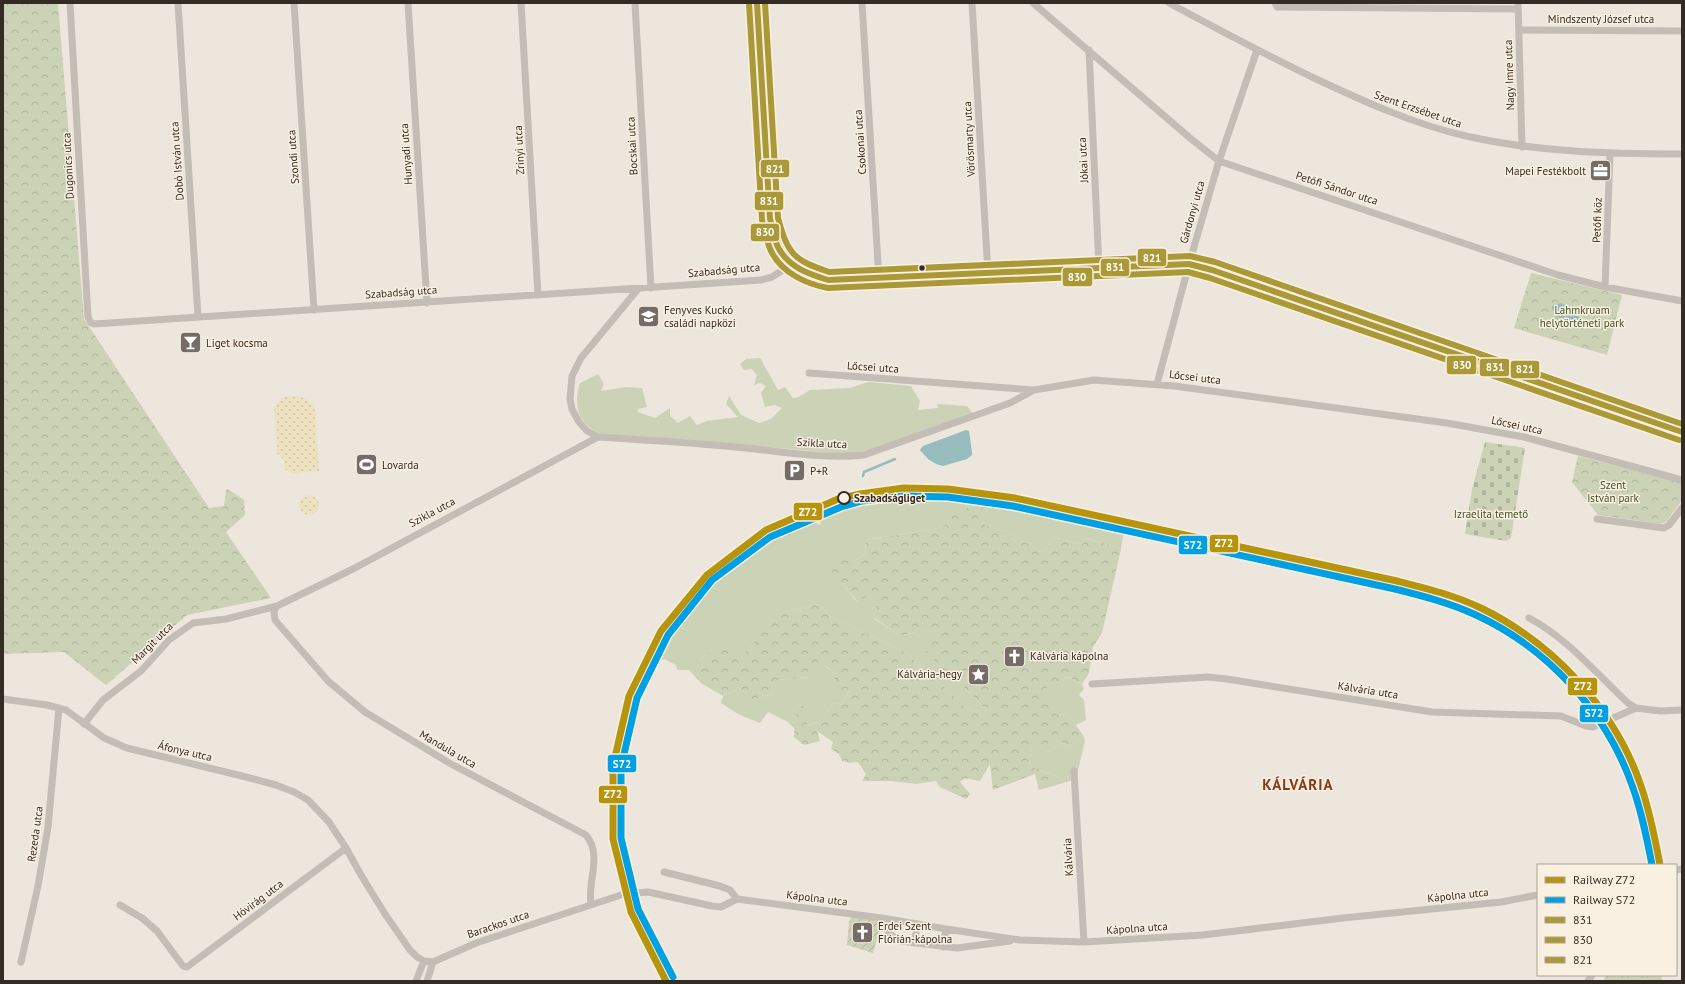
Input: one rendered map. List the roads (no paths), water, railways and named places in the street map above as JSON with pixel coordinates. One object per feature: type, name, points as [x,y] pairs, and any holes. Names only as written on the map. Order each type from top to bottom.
[{"type":"street","name":"Dugonics utca","points":[[70,3],[88,317],[91,323],[94,324]]},
{"type":"street","name":"Dobó István utca","points":[[178,3],[198,318]]},
{"type":"street","name":"Szondi utca","points":[[294,3],[314,310]]},
{"type":"street","name":"Hunyadi utca","points":[[408,3],[426,303]]},
{"type":"street","name":"Zrínyi utca","points":[[521,3],[538,295]]},
{"type":"street","name":"Bocskai utca","points":[[635,3],[651,288]]},
{"type":"street","points":[[757,3],[770,219],[780,249],[792,264],[803,272],[828,280],[879,279],[1188,264],[1219,272],[1682,432]]},
{"type":"street","name":"Csokonai utca","points":[[862,3],[879,279]]},
{"type":"street","name":"Vörösmarty utca","points":[[972,3],[988,274]]},
{"type":"street","name":"Petőfi Sándor utca","points":[[1033,3],[1190,138],[1219,161],[1558,275],[1605,287],[1682,301]]},
{"type":"street","name":"Szent Erzsébet utca","points":[[1169,3],[1257,50],[1367,104],[1415,122],[1465,136],[1522,147],[1610,154],[1682,154]]},
{"type":"street","points":[[1276,5],[1518,6]]},
{"type":"street","name":"Nagy Imre utca","points":[[1518,6],[1522,147]]},
{"type":"street","name":"Mindszenty József utca","points":[[1519,30],[1682,31]]},
{"type":"street","name":"Jókai utca","points":[[1089,50],[1099,268]]},
{"type":"street","name":"Gárdonyi utca","points":[[1157,384],[1188,264],[1219,161],[1257,50]]},
{"type":"street","name":"Petőfi köz","points":[[1605,287],[1610,154]]},
{"type":"street","name":"Szabadság utca","points":[[94,324],[761,280],[772,277],[792,264]]},
{"type":"street","points":[[598,437],[587,431],[579,422],[572,409],[570,388],[572,376],[581,358],[638,289]]},
{"type":"street","name":"Lőcsei utca","points":[[809,373],[1034,390],[1094,380],[1157,384],[1276,398],[1447,423],[1524,437],[1682,480]]},
{"type":"street","name":"Szikla utca","points":[[277,606],[353,569],[598,437],[701,444],[808,454],[864,455],[1010,403],[1034,390]]},
{"type":"street","points":[[1597,519],[1664,528],[1669,525],[1682,508]]},
{"type":"street","name":"Margit utca","points":[[84,724],[103,700],[141,671],[169,640],[193,623],[226,619],[277,606]]},
{"type":"street","name":"Mandula utca","points":[[277,606],[274,611],[276,620],[328,681],[365,712],[451,764],[586,835],[594,850],[595,858],[590,887],[591,904]]},
{"type":"street","points":[[1529,618],[1544,626],[1561,640],[1628,703],[1633,710],[1682,710]]},
{"type":"street","name":"Kálvária utca","points":[[1092,684],[1208,677],[1221,678],[1432,712],[1561,716],[1586,726],[1593,727],[1633,710]]},
{"type":"street","name":"Áfonya utca","points":[[3,700],[66,710],[104,738],[127,748],[276,785],[294,792],[308,800],[328,822],[346,848],[360,876],[410,950],[424,961]]},
{"type":"street","name":"Rezeda utca","points":[[21,962],[38,886],[48,827],[59,708]]},
{"type":"street","name":"Kálvária","points":[[1074,771],[1084,942]]},
{"type":"street","name":"Hóvirág utca","points":[[120,905],[142,918],[157,931],[183,966],[187,967],[346,848]]},
{"type":"street","points":[[664,872],[720,886],[730,890],[737,899]]},
{"type":"street","name":"Barackos utca","points":[[433,962],[476,943],[624,894],[648,892],[721,907],[737,899]]},
{"type":"street","name":"Kápolna utca","points":[[737,899],[882,918],[1020,940],[1084,942],[1203,935],[1343,918],[1501,902],[1537,895]]},
{"type":"street","points":[[882,918],[885,928],[891,936],[900,941],[956,948],[1020,940]]},
{"type":"street","points":[[914,943],[918,924]]},
{"type":"street","points":[[943,947],[946,929]]},
{"type":"street","points":[[416,981],[424,961],[433,962],[427,981]]},
{"type":"water","points":[[1561,303],[1579,317],[1580,321],[1572,324],[1568,322],[1568,318],[1564,319],[1557,317],[1552,309],[1552,306]]},
{"type":"water","points":[[966,430],[969,431],[972,452],[972,455],[967,459],[943,466],[928,459],[920,450],[923,446]]},
{"type":"waterway","points":[[863,476],[864,472],[895,459]]},
{"type":"rail line","name":"Z72","points":[[666,981],[631,912],[613,839],[613,766],[629,696],[661,631],[707,575],[766,530],[838,499],[860,494],[904,488],[948,489],[1015,498],[1397,581],[1429,589],[1471,603],[1507,623],[1533,640],[1556,659],[1578,681],[1598,705],[1630,758],[1641,786],[1650,815],[1660,864]]},
{"type":"rail line","name":"S72","points":[[673,977],[638,909],[621,838],[621,767],[637,698],[668,635],[712,580],[770,537],[841,507],[862,501],[905,496],[948,497],[1013,506],[1395,589],[1446,603],[1476,615],[1502,629],[1551,665],[1572,686],[1591,709],[1608,734],[1622,761],[1633,788],[1642,816],[1652,864]]},
{"type":"place","name":"Mapei Festékbolt","points":[[1601,171]]},
{"type":"place","name":"Fenyves Kuckó családi napközi","points":[[648,316]]},
{"type":"place","name":"Liget kocsma","points":[[190,343]]},
{"type":"place","name":"Lovarda","points":[[367,465]]},
{"type":"place","name":"P+R","points":[[794,471]]},
{"type":"place","name":"Szabadságliget","points":[[844,498]]},
{"type":"place","name":"Kálvária kápolna","points":[[1015,656]]},
{"type":"place","name":"Kálvária-hegy","points":[[978,674]]},
{"type":"place","name":"Erdei Szent Flórián-kápolna","points":[[862,932]]},
{"type":"district","name":"KÁLVÁRIA","points":[[1298,785]]},
{"type":"park label","name":"Lahmkruam helytörténeti park","points":[[1582,316]]},
{"type":"park label","name":"Szent István park","points":[[1613,491]]},
{"type":"park label","name":"Izraelita temető","points":[[1491,514]]}]
